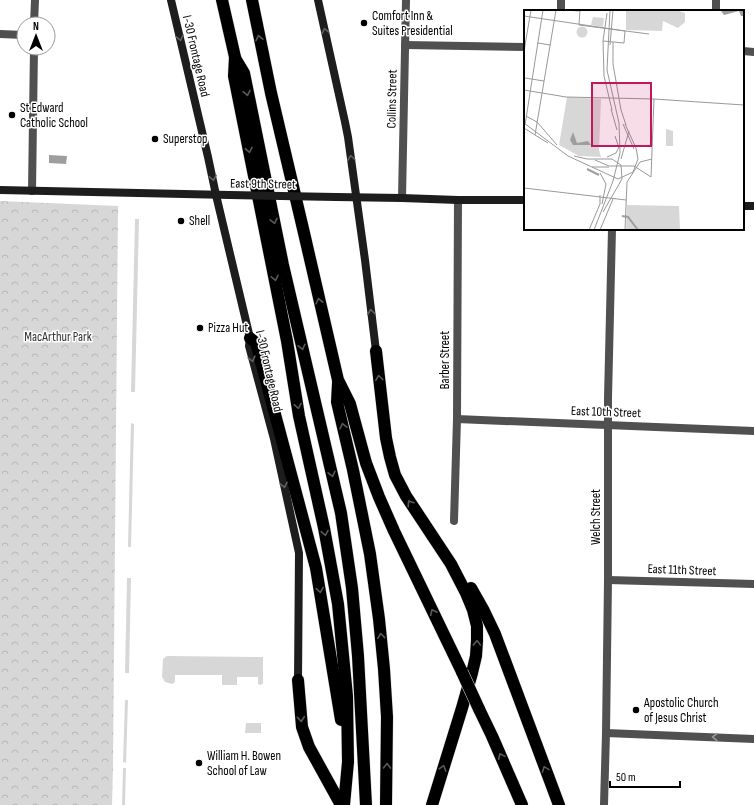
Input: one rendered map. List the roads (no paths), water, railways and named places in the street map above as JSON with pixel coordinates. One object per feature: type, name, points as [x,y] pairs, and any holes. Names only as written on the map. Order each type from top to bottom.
[{"type":"highway","points":[[222,0],[235,57],[244,74],[283,264],[341,513],[352,588],[358,656],[366,805]]},
{"type":"highway","points":[[252,0],[271,93],[338,380],[350,404],[366,463],[394,531],[492,736],[522,805]]},
{"type":"highway","points":[[235,57],[234,76],[285,333],[299,416],[324,528],[338,604],[347,696],[348,762],[343,805]]},
{"type":"highway","points":[[250,338],[256,343],[316,568],[348,762]]},
{"type":"highway","points":[[376,351],[386,438],[395,475],[425,526],[450,564],[466,593],[473,610],[477,626],[476,656],[472,673],[432,805]]},
{"type":"highway","points":[[338,380],[337,402],[353,470],[370,554],[379,619],[387,717],[386,805]]},
{"type":"highway","points":[[425,526],[460,570],[484,610],[495,634],[559,805]]},
{"type":"highway","points":[[298,680],[302,727],[309,747],[343,805]]},
{"type":"main road","name":"I-30 Frontage Road","points":[[171,0],[250,338],[249,346],[274,439],[299,553],[298,680]]},
{"type":"main road","points":[[318,0],[345,122],[357,196],[376,351]]},
{"type":"main road","name":"East 9th Street","points":[[0,190],[216,195],[357,196],[458,200],[524,200]]},
{"type":"street","points":[[35,16],[36,0]]},
{"type":"street","name":"Collins Street","points":[[402,198],[406,0]]},
{"type":"street","points":[[0,34],[16,34]]},
{"type":"street","points":[[405,45],[524,47]]},
{"type":"street","points":[[744,51],[754,52]]},
{"type":"street","points":[[32,191],[34,56]]},
{"type":"street","name":"Barber Street","points":[[454,520],[457,418],[458,200]]},
{"type":"street","name":"Welch Street","points":[[604,805],[608,580],[608,391],[612,230]]},
{"type":"street","name":"East 10th Street","points":[[457,418],[754,430]]},
{"type":"street","name":"East 11th Street","points":[[608,580],[754,584]]},
{"type":"street","points":[[606,733],[754,739]]},
{"type":"place","name":"Comfort Inn & Suites Presidential","points":[[364,23]]},
{"type":"place","name":"St Edward Catholic School","points":[[12,115]]},
{"type":"place","name":"Superstop","points":[[155,139]]},
{"type":"place","name":"Shell","points":[[181,221]]},
{"type":"place","name":"Pizza Hut","points":[[200,328]]},
{"type":"place","name":"Apostolic Church of Jesus Christ","points":[[636,710]]},
{"type":"place","name":"William H. Bowen School of Law","points":[[199,763]]},
{"type":"park label","name":"MacArthur Park","points":[[58,337]]}]
